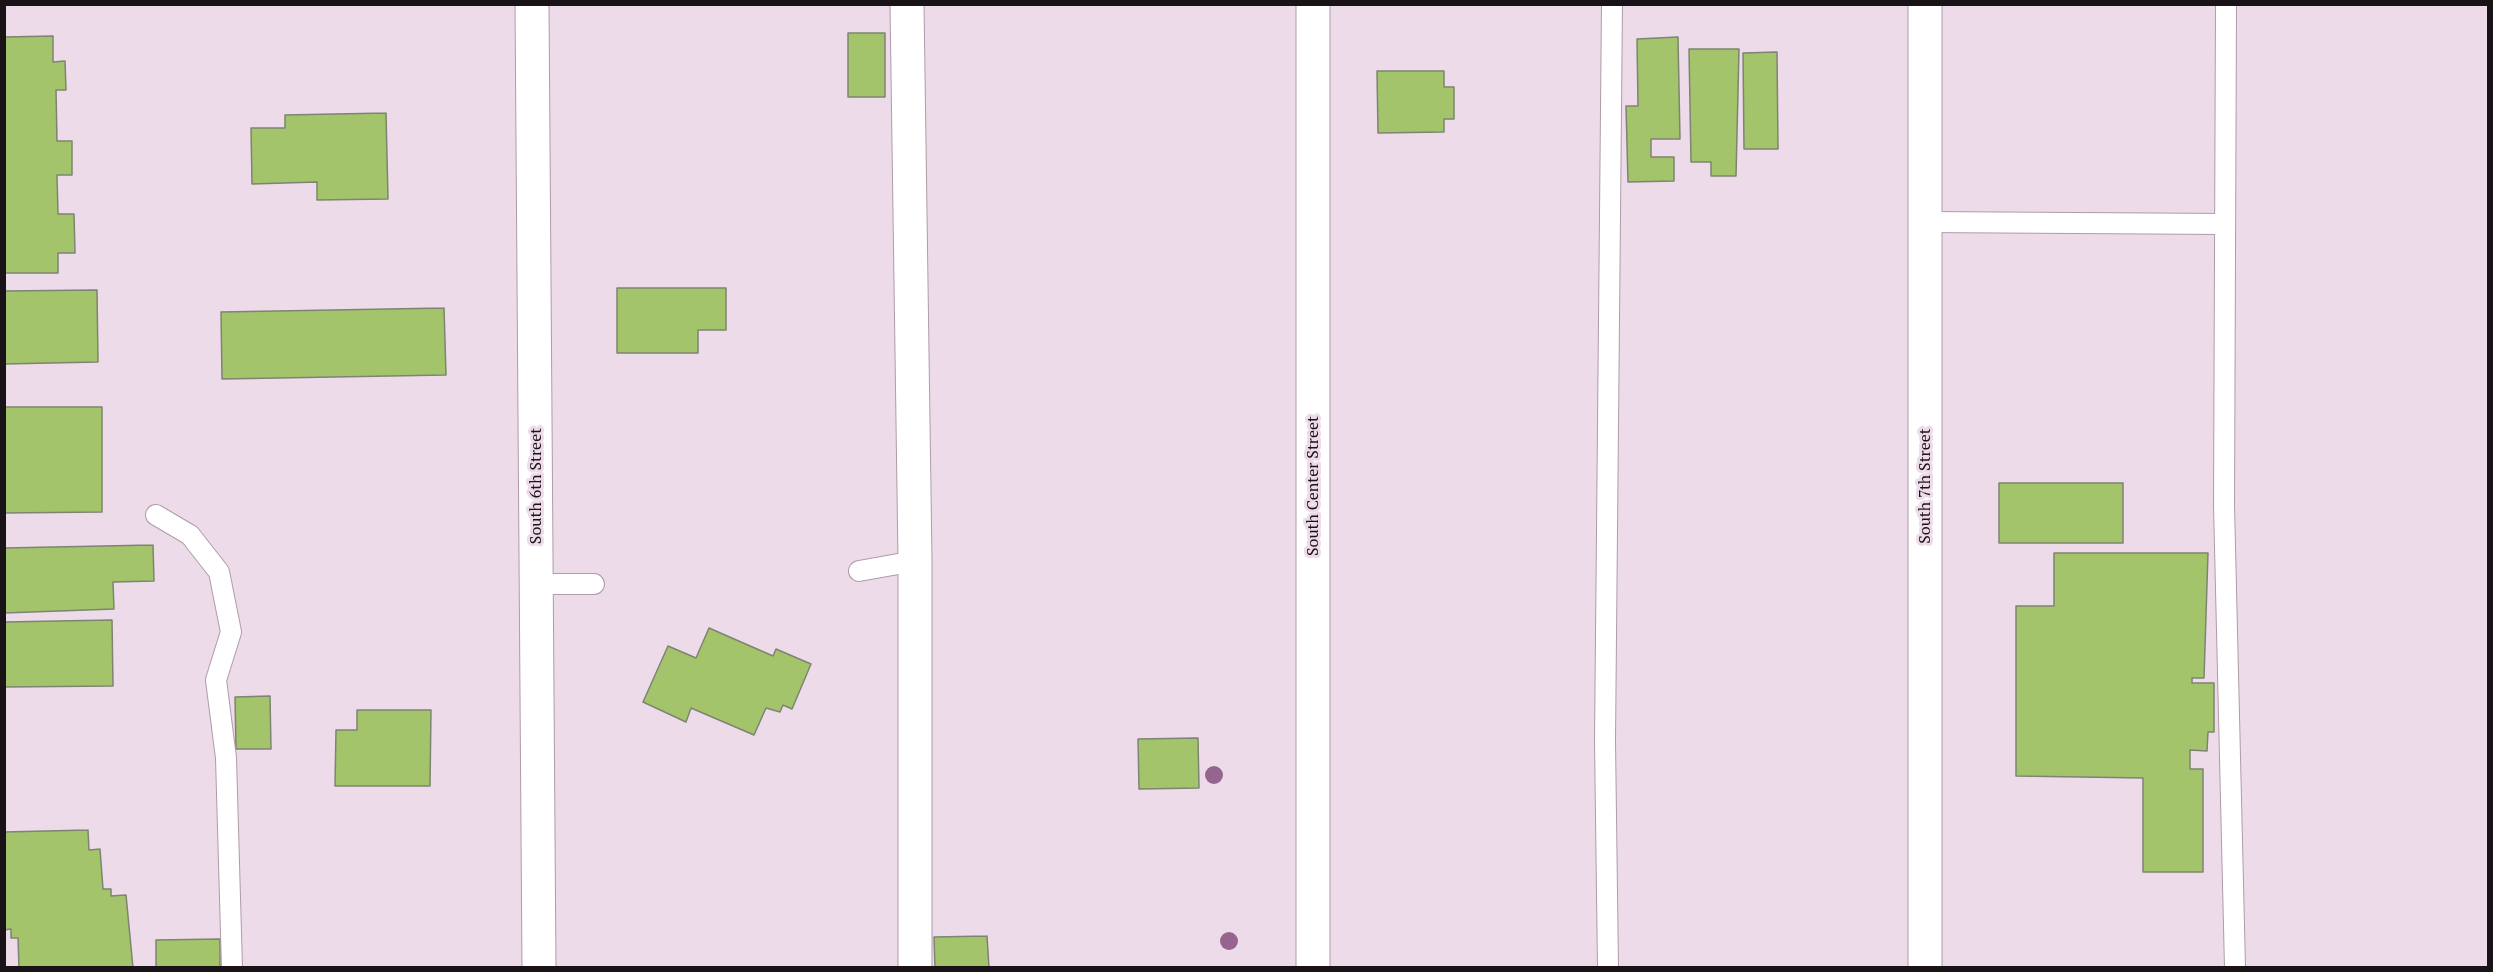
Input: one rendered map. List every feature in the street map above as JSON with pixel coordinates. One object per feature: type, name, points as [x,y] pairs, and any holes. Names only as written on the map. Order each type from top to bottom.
[{"type":"street","name":"South 6th Street","points":[[532,4],[539,968]]},
{"type":"street","points":[[907,4],[915,561],[915,968]]},
{"type":"street","name":"South Center Street","points":[[1313,4],[1313,968]]},
{"type":"street","name":"South 7th Street","points":[[1925,4],[1925,968]]},
{"type":"lane","points":[[1608,968],[1605,741],[1612,4]]},
{"type":"lane","points":[[2226,4],[2224,505],[2235,968]]},
{"type":"lane","points":[[1925,222],[2225,224]]},
{"type":"lane","points":[[156,515],[190,535],[219,572],[231,632],[216,680],[226,758],[232,968]]},
{"type":"lane","points":[[859,571],[915,561]]},
{"type":"lane","points":[[536,584],[594,584]]},
{"type":"building","points":[[848,33],[885,33],[885,97],[848,97]]},
{"type":"building","points":[[53,36],[53,62],[65,61],[66,90],[56,90],[57,141],[72,141],[72,175],[57,175],[58,214],[74,214],[75,253],[58,253],[58,273],[4,273],[4,37]]},
{"type":"building","points":[[1678,37],[1680,139],[1651,139],[1651,157],[1674,157],[1674,181],[1628,182],[1626,106],[1638,106],[1637,39]]},
{"type":"building","points":[[1689,49],[1739,49],[1736,176],[1711,176],[1711,162],[1691,162]]},
{"type":"building","points":[[1777,52],[1778,149],[1744,149],[1743,53]]},
{"type":"building","points":[[1377,71],[1444,71],[1444,87],[1454,87],[1454,119],[1444,119],[1444,132],[1378,133]]},
{"type":"building","points":[[386,113],[388,199],[317,200],[317,182],[252,184],[251,128],[285,128],[285,115]]},
{"type":"building","points":[[617,288],[726,288],[726,330],[698,330],[698,353],[617,353]]},
{"type":"building","points":[[97,290],[98,362],[4,364],[4,291]]},
{"type":"building","points":[[444,308],[446,375],[222,379],[221,312]]},
{"type":"building","points":[[4,407],[102,407],[102,512],[4,513]]},
{"type":"building","points":[[1999,483],[2123,483],[2123,543],[1999,543]]},
{"type":"building","points":[[153,545],[154,581],[113,582],[114,609],[4,613],[4,548]]},
{"type":"building","points":[[2054,553],[2208,553],[2204,678],[2192,678],[2192,683],[2214,683],[2214,732],[2208,732],[2207,751],[2190,750],[2190,769],[2203,769],[2203,872],[2143,872],[2143,778],[2016,776],[2016,606],[2054,606]]},
{"type":"building","points":[[112,620],[113,686],[4,687],[4,622]]},
{"type":"building","points":[[709,628],[773,656],[776,649],[811,664],[792,709],[783,705],[780,712],[766,708],[754,735],[691,708],[686,722],[643,702],[668,646],[696,658]]},
{"type":"building","points":[[270,696],[271,749],[236,749],[235,697]]},
{"type":"building","points":[[357,710],[431,710],[430,786],[335,786],[336,730],[357,730]]},
{"type":"building","points":[[1198,738],[1199,788],[1139,789],[1138,739]]},
{"type":"building","points":[[88,830],[89,850],[100,849],[103,889],[111,889],[111,896],[126,895],[133,968],[19,968],[18,938],[11,938],[11,929],[4,930],[4,832]]},
{"type":"building","points":[[987,936],[989,968],[935,968],[934,937]]},
{"type":"building","points":[[220,939],[220,968],[156,968],[156,940]]}]
